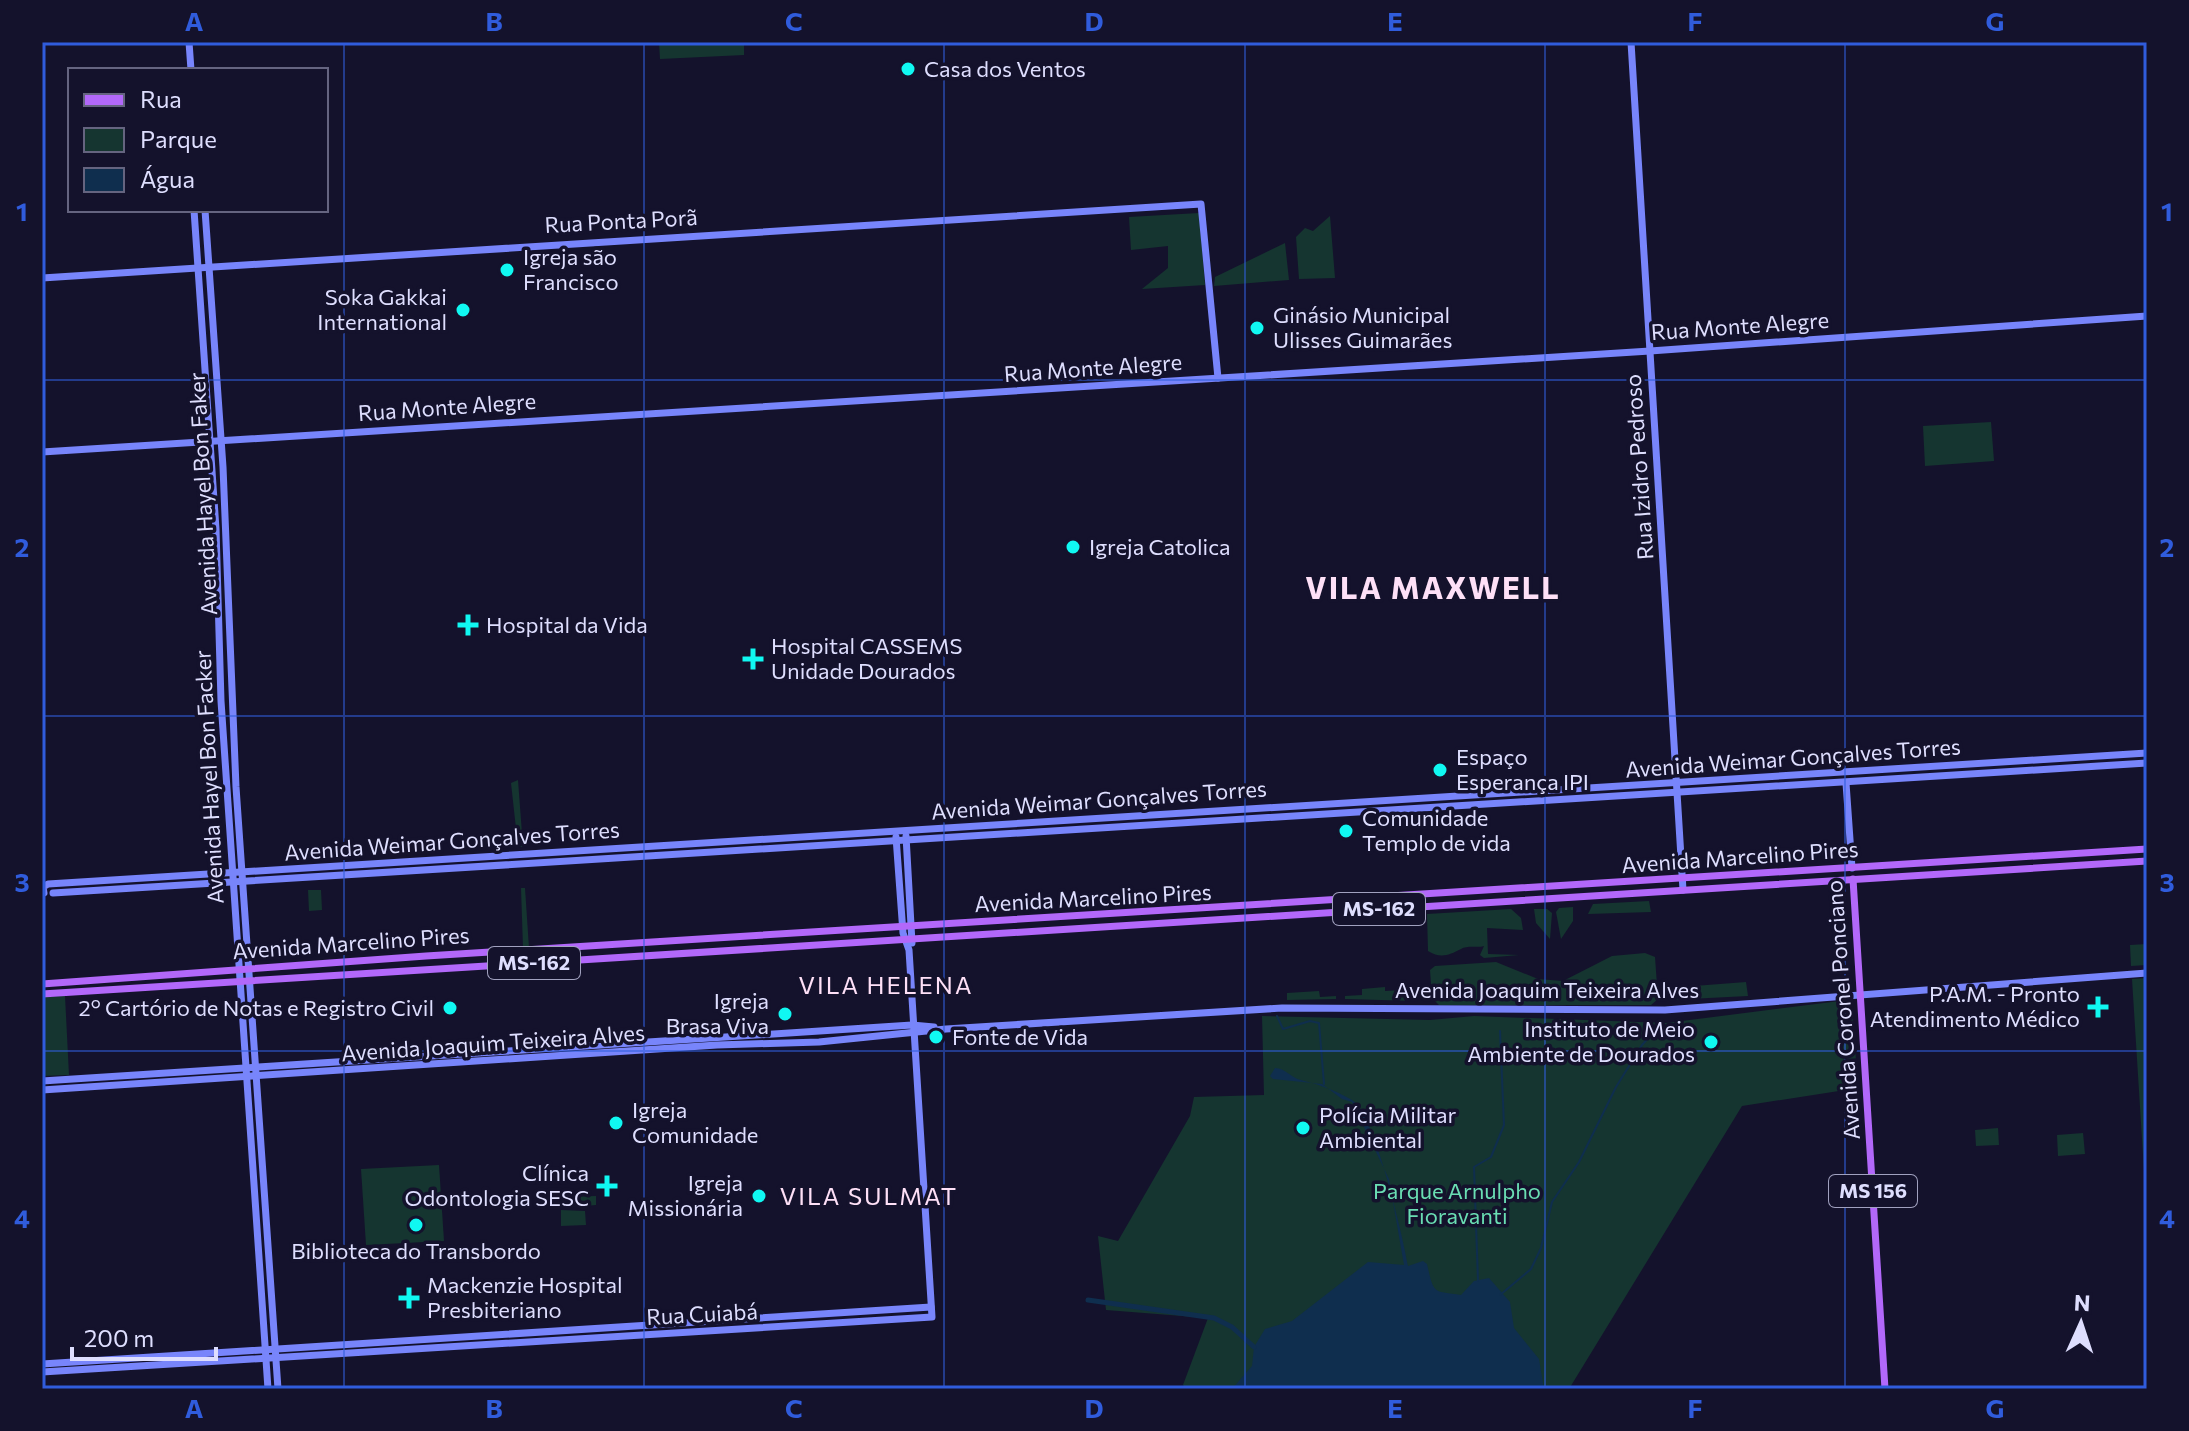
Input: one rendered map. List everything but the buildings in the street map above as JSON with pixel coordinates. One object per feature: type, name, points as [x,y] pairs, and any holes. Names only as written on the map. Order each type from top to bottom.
[{"type":"main road","name":"Avenida Marcelino Pires","points":[[42,984],[249,968],[2147,849]]},
{"type":"main road","name":"Avenida Marcelino Pires","points":[[42,994],[2147,861]]},
{"type":"main road","name":"Avenida Coronel Ponciano","points":[[1852,868],[1885,1389]]},
{"type":"main road","points":[[1508,890],[1509,902]]},
{"type":"main road","points":[[1166,911],[1167,923]]},
{"type":"main road","points":[[1084,916],[1084,929]]},
{"type":"street","points":[[189,42],[191,68]]},
{"type":"street","name":"Rua Izidro Pedroso","points":[[1631,42],[1683,890]]},
{"type":"street","name":"Rua Ponta Porã","points":[[42,278],[465,248],[1201,204],[1218,378]]},
{"type":"street","name":"Avenida Hayel Bon Facker","points":[[194,212],[210,440],[239,981],[252,1067]]},
{"type":"street","name":"Avenida Hayel Bon Faker","points":[[205,212],[221,439],[231,701],[244,877]]},
{"type":"street","name":"Rua Monte Alegre","points":[[42,452],[1650,351],[2147,316]]},
{"type":"street","name":"Avenida Weimar Gonçalves Torres","points":[[896,836],[906,830],[2147,753]]},
{"type":"street","name":"Avenida Weimar Gonçalves Torres","points":[[46,890],[896,836],[906,840],[1846,784],[2147,763]]},
{"type":"street","name":"Avenida Coronel Ponciano","points":[[1846,773],[1852,868]]},
{"type":"street","points":[[906,830],[914,940],[909,950]]},
{"type":"street","points":[[896,836],[904,940],[909,950],[931,1307]]},
{"type":"street","name":"Avenida Hayel Bon Facker","points":[[244,877],[251,980],[252,1078],[271,1354],[278,1389]]},
{"type":"street","points":[[899,883],[910,883]]},
{"type":"street","name":"Avenida Joaquim Teixeira Alves","points":[[42,1090],[1282,1008],[1665,1010],[2147,973]]},
{"type":"street","name":"Avenida Joaquim Teixeira Alves","points":[[42,1081],[912,1025],[946,1029]]},
{"type":"street","name":"Rua Cuiabá","points":[[42,1364],[271,1354],[333,1355],[932,1317],[931,1307],[333,1345],[271,1354],[42,1372]]},
{"type":"street","points":[[333,1345],[333,1355]]},
{"type":"street","name":"Avenida Hayel Bon Facker","points":[[268,1389],[271,1354]]},
{"type":"green space","points":[[659,42],[744,42],[744,55],[660,59]]},
{"type":"green space","points":[[1199,213],[1205,285],[1142,289],[1168,268],[1168,246],[1131,250],[1129,217]]},
{"type":"green space","points":[[1330,216],[1335,278],[1299,279],[1296,237],[1305,228],[1313,231]]},
{"type":"green space","points":[[1285,243],[1289,280],[1214,286],[1215,277]]},
{"type":"green space","points":[[1991,422],[1994,461],[1925,466],[1923,426]]},
{"type":"green space","points":[[518,780],[523,847],[518,847],[511,783]]},
{"type":"green space","points":[[521,888],[525,888],[529,948],[523,948]]},
{"type":"green space","points":[[308,890],[321,890],[322,910],[309,911]]},
{"type":"green space","points":[[1649,901],[1651,912],[1588,914],[1593,904]]},
{"type":"green space","points":[[1573,907],[1573,921],[1561,939],[1556,912],[1559,908]]},
{"type":"green space","points":[[1511,909],[1521,918],[1523,930],[1487,928],[1488,954],[1519,955],[1484,958],[1480,955],[1484,946],[1466,947],[1445,955],[1428,951],[1427,914]]},
{"type":"green space","points":[[1534,909],[1547,909],[1552,913],[1550,939],[1536,923]]},
{"type":"green space","points":[[2147,944],[2147,965],[2131,966],[2130,945]]},
{"type":"green space","points":[[1645,953],[1655,957],[1658,999],[1651,1005],[1439,1005],[1432,998],[1430,970],[1435,966],[1496,962],[1538,979],[1563,981],[1612,956]]},
{"type":"green space","points":[[1666,977],[1668,988],[1746,982],[1748,996],[1669,1000]]},
{"type":"green space","points":[[2147,978],[2147,1219],[2132,979]]},
{"type":"green space","points":[[1385,987],[1385,991],[1403,990],[1403,993],[1420,988],[1420,997],[1416,1001],[1345,999],[1345,996],[1362,995],[1362,989]]},
{"type":"green space","points":[[1319,991],[1320,997],[1336,996],[1336,999],[1287,1000],[1287,993]]},
{"type":"green space","points":[[65,996],[69,1075],[42,1076],[42,997]]},
{"type":"green space","name":"Parque Arnulpho Fioravanti","points":[[1840,1001],[1852,1005],[1858,1088],[1742,1106],[1569,1389],[1187,1389],[1183,1385],[1208,1318],[1106,1310],[1098,1236],[1118,1241],[1190,1116],[1194,1097],[1264,1095],[1262,1016],[1430,1020],[1474,1016],[1666,1023]]},
{"type":"green space","points":[[1998,1128],[1999,1145],[1976,1146],[1975,1130]]},
{"type":"green space","points":[[2083,1133],[2085,1154],[2058,1156],[2057,1135]]},
{"type":"green space","points":[[439,1165],[444,1241],[366,1245],[361,1169]]},
{"type":"green space","points":[[596,1196],[596,1205],[561,1208],[560,1197]]},
{"type":"green space","points":[[561,1210],[585,1211],[586,1225],[561,1226]]},
{"type":"water","points":[[1275,1068],[1312,1083],[1273,1079],[1270,1076]]},
{"type":"water","points":[[1328,1088],[1352,1100],[1361,1110],[1384,1169],[1352,1102],[1342,1099]]},
{"type":"water","points":[[1392,1197],[1408,1266],[1423,1261],[1427,1264],[1433,1286],[1452,1294],[1461,1295],[1474,1281],[1489,1278],[1510,1302],[1514,1328],[1539,1359],[1544,1389],[1232,1389],[1252,1366],[1254,1347],[1265,1329],[1292,1321],[1368,1262],[1404,1265]]},
{"type":"waterway","points":[[1277,1016],[1283,1029],[1310,1021],[1319,1023],[1324,1084]]},
{"type":"waterway","points":[[1500,1295],[1531,1269],[1541,1248],[1552,1202],[1579,1162],[1616,1087],[1642,1045],[1659,1026]]},
{"type":"waterway","points":[[1478,1281],[1474,1167],[1491,1157],[1504,1125],[1500,1031]]},
{"type":"waterway","points":[[1088,1300],[1214,1318],[1232,1327],[1254,1347]]},
{"type":"place","name":"Casa dos Ventos","points":[[908,69]]},
{"type":"place","name":"Igreja são Francisco","points":[[507,270]]},
{"type":"place","name":"Soka Gakkai International","points":[[463,310]]},
{"type":"place","name":"Ginásio Municipal Ulisses Guimarães","points":[[1257,328]]},
{"type":"place","name":"Igreja Catolica","points":[[1073,547]]},
{"type":"place","name":"Hospital da Vida","points":[[468,625]]},
{"type":"place","name":"Hospital CASSEMS Unidade Dourados","points":[[753,659]]},
{"type":"place","name":"Espaço Esperança IPI","points":[[1440,770]]},
{"type":"place","name":"Comunidade Templo de vida","points":[[1346,831]]},
{"type":"place","name":"P.A.M. - Pronto Atendimento Médico","points":[[2098,1007]]},
{"type":"place","name":"2º Cartório de Notas e Registro Civil","points":[[450,1008]]},
{"type":"place","name":"Igreja Brasa Viva","points":[[785,1014]]},
{"type":"place","name":"Fonte de Vida","points":[[936,1037]]},
{"type":"place","name":"Instituto de Meio Ambiente de Dourados","points":[[1711,1042]]},
{"type":"place","name":"Igreja Comunidade","points":[[616,1123]]},
{"type":"place","name":"Polícia Militar Ambiental","points":[[1303,1128]]},
{"type":"place","name":"Clínica Odontologia SESC","points":[[607,1186]]},
{"type":"place","name":"Igreja Missionária","points":[[759,1196]]},
{"type":"place","name":"Biblioteca do Transbordo","points":[[416,1225]]},
{"type":"place","name":"Mackenzie Hospital Presbiteriano","points":[[409,1298]]},
{"type":"district","name":"VILA MAXWELL","points":[[1433,589]]},
{"type":"district","name":"VILA HELENA","points":[[886,986]]},
{"type":"district","name":"VILA SULMAT","points":[[869,1197]]}]
